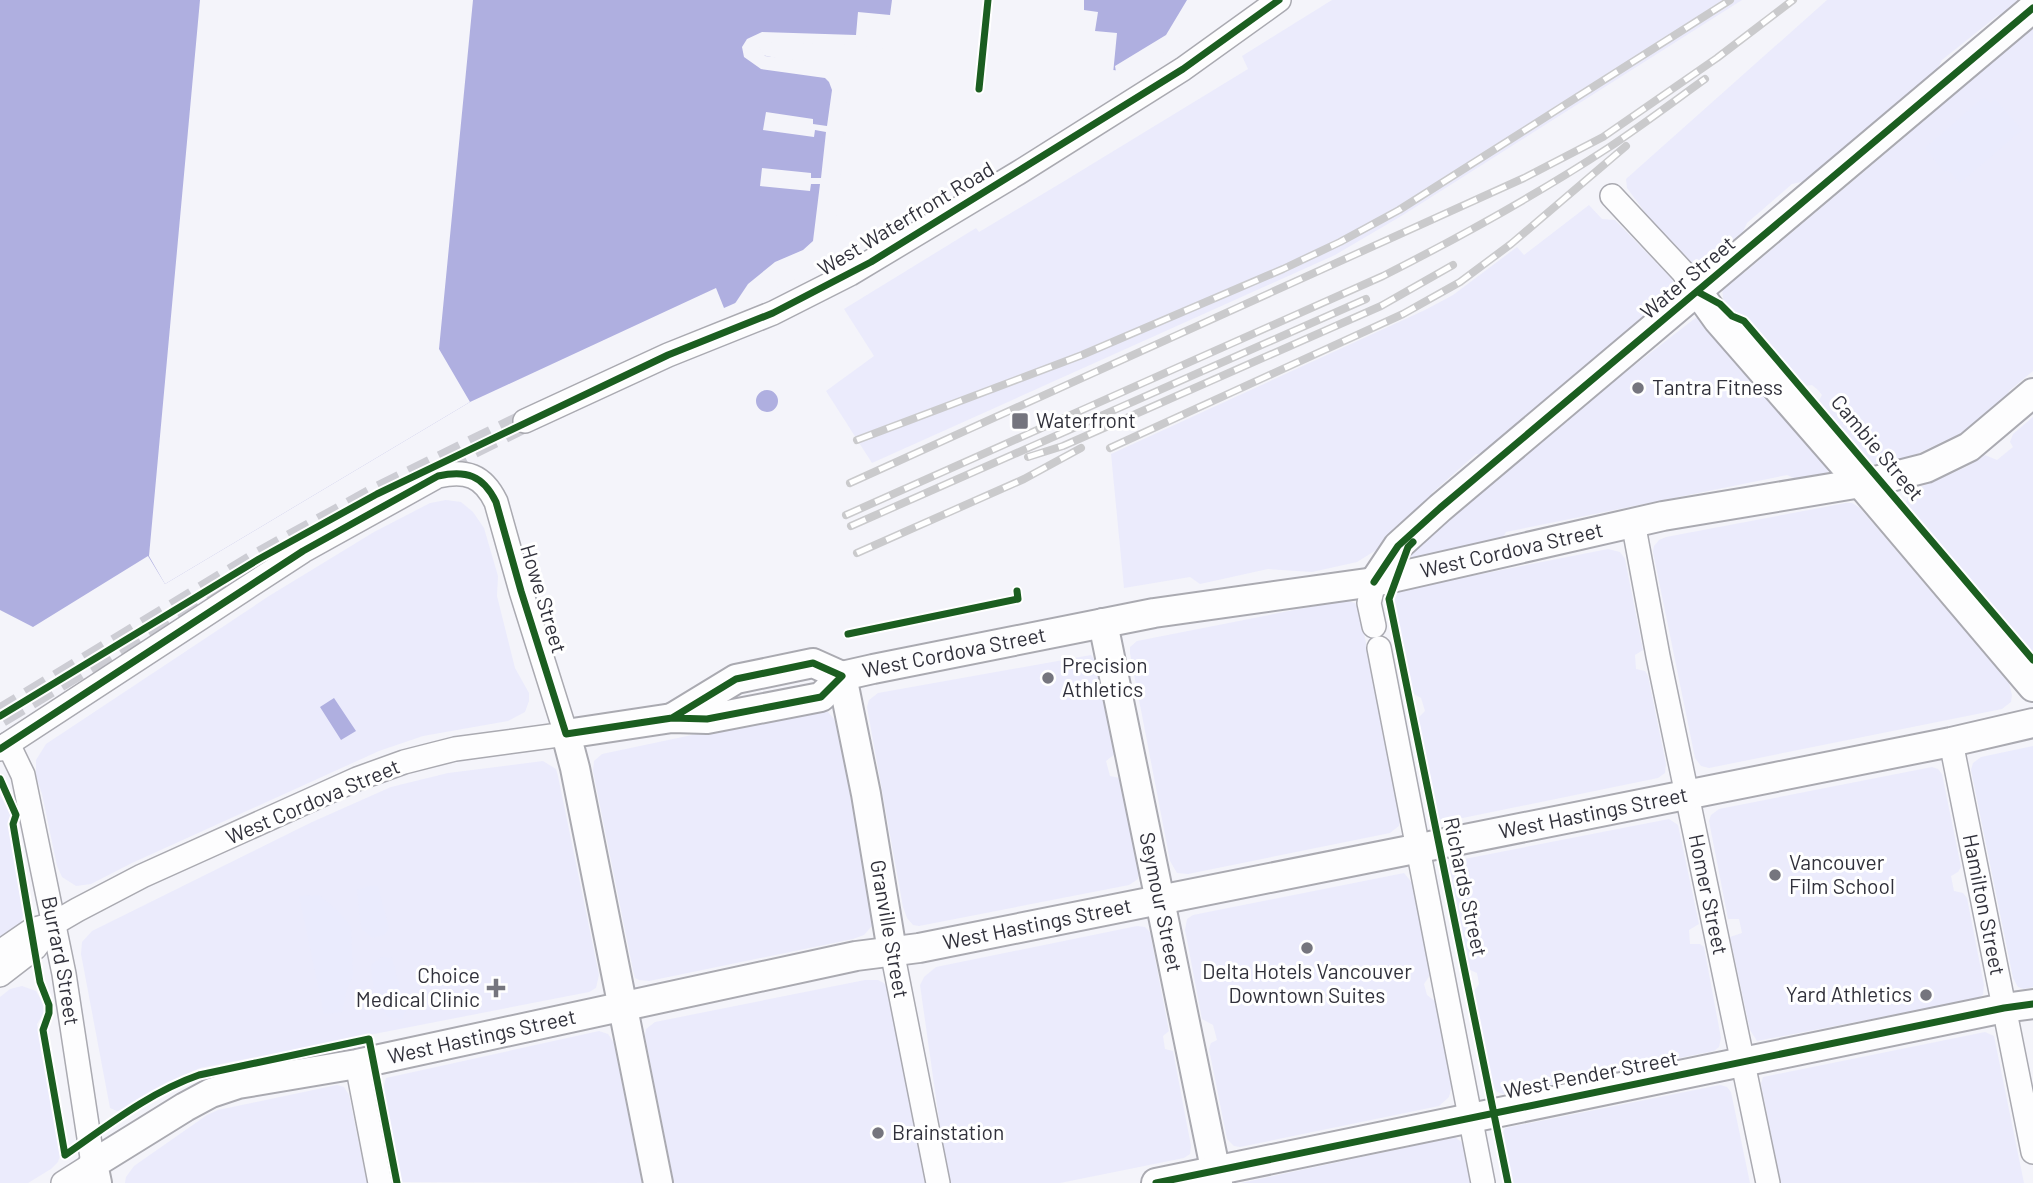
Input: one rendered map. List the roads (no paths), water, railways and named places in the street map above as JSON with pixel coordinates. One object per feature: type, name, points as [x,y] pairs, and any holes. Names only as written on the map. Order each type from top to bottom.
[{"type":"main road","name":"Water Street","points":[[1374,582],[1398,546],[1414,532],[2033,8]]},
{"type":"main road","name":"Cambie Street","points":[[1698,292],[1727,330],[2033,687]]},
{"type":"main road","name":"West Cordova Street","points":[[566,734],[672,718],[707,719],[821,697],[842,676],[1103,623],[1255,597],[1374,582],[1633,522],[1861,484],[1926,468],[1947,458],[1986,435],[2033,393]]},
{"type":"main road","name":"Seymour Street","points":[[1103,623],[1217,1177]]},
{"type":"main road","name":"Granville Street","points":[[842,676],[866,794],[892,951]]},
{"type":"main road","name":"West Hastings Street","points":[[95,1173],[211,1093],[238,1084],[357,1064],[856,956],[919,948],[2033,723]]},
{"type":"main road","name":"Howe Street","points":[[566,734],[658,1183]]},
{"type":"main road","name":"West Pender Street","points":[[1156,1183],[1217,1177],[1469,1117],[2033,1004]]},
{"type":"street","name":"West Waterfront Road","points":[[525,421],[668,355],[782,309],[871,262],[1183,69],[1279,0]]},
{"type":"street","name":"Cambie Street","points":[[1612,196],[1681,268],[1698,292]]},
{"type":"street","name":"Howe Street","points":[[4,747],[332,534],[438,476],[452,473],[468,474],[478,480],[489,488],[496,502],[566,734]]},
{"type":"street","name":"Homer Street","points":[[1633,522],[1658,656],[1768,1183]]},
{"type":"street","name":"Richards Street","points":[[1374,582],[1369,603],[1483,1183]]},
{"type":"street","name":"West Cordova Street","points":[[0,952],[32,930],[53,924],[142,876],[357,779],[454,748],[566,734]]},
{"type":"street","name":"Hamilton Street","points":[[1951,741],[2033,1152]]},
{"type":"street","name":"Burrard Street","points":[[4,747],[23,775],[64,974],[95,1173]]},
{"type":"street","name":"West Cordova Street","points":[[0,975],[35,948],[53,924]]},
{"type":"street","name":"Granville Street","points":[[892,951],[938,1183]]},
{"type":"street","points":[[357,1064],[380,1183]]},
{"type":"street","name":"West Hastings Street","points":[[63,1183],[95,1173]]},
{"type":"water","points":[[0,0],[1197,0],[1181,31],[1122,71],[849,41],[766,39],[756,44],[758,54],[840,72],[830,241],[758,293],[724,308],[716,288],[470,402],[165,584],[148,556],[33,627],[0,610]]},
{"type":"water","points":[[767,390],[775,393],[778,401],[775,409],[767,412],[759,409],[756,401],[759,393]]},
{"type":"water","points":[[334,698],[356,731],[341,740],[320,707]]},
{"type":"tunnel","points":[[0,716],[259,559],[377,494],[525,421]]},
{"type":"railway","points":[[857,440],[1082,355],[1340,242],[1399,210],[1730,0]]},
{"type":"railway","points":[[850,483],[1524,178],[1603,137],[1717,58],[1793,0]]},
{"type":"railway","points":[[846,515],[1383,276],[1469,231],[1553,182],[1620,140],[1705,79]]},
{"type":"railway","points":[[1110,448],[1403,314],[1460,282],[1511,244],[1626,146]]},
{"type":"railway","points":[[1028,457],[1063,446],[1381,306],[1453,265]]},
{"type":"railway","points":[[851,526],[1366,299]]},
{"type":"railway","points":[[857,553],[1024,479],[1081,448]]},
{"type":"place","name":"Tantra Fitness","points":[[1638,388]]},
{"type":"place","name":"Waterfront","points":[[1020,421]]},
{"type":"place","name":"Precision Athletics","points":[[1048,678]]},
{"type":"place","name":"Vancouver Film School","points":[[1775,875]]},
{"type":"place","name":"Delta Hotels Vancouver Downtown Suites","points":[[1307,948]]},
{"type":"place","name":"Choice Medical Clinic","points":[[496,988]]},
{"type":"place","name":"Yard Athletics","points":[[1926,995]]},
{"type":"place","name":"Brainstation","points":[[878,1133]]}]
